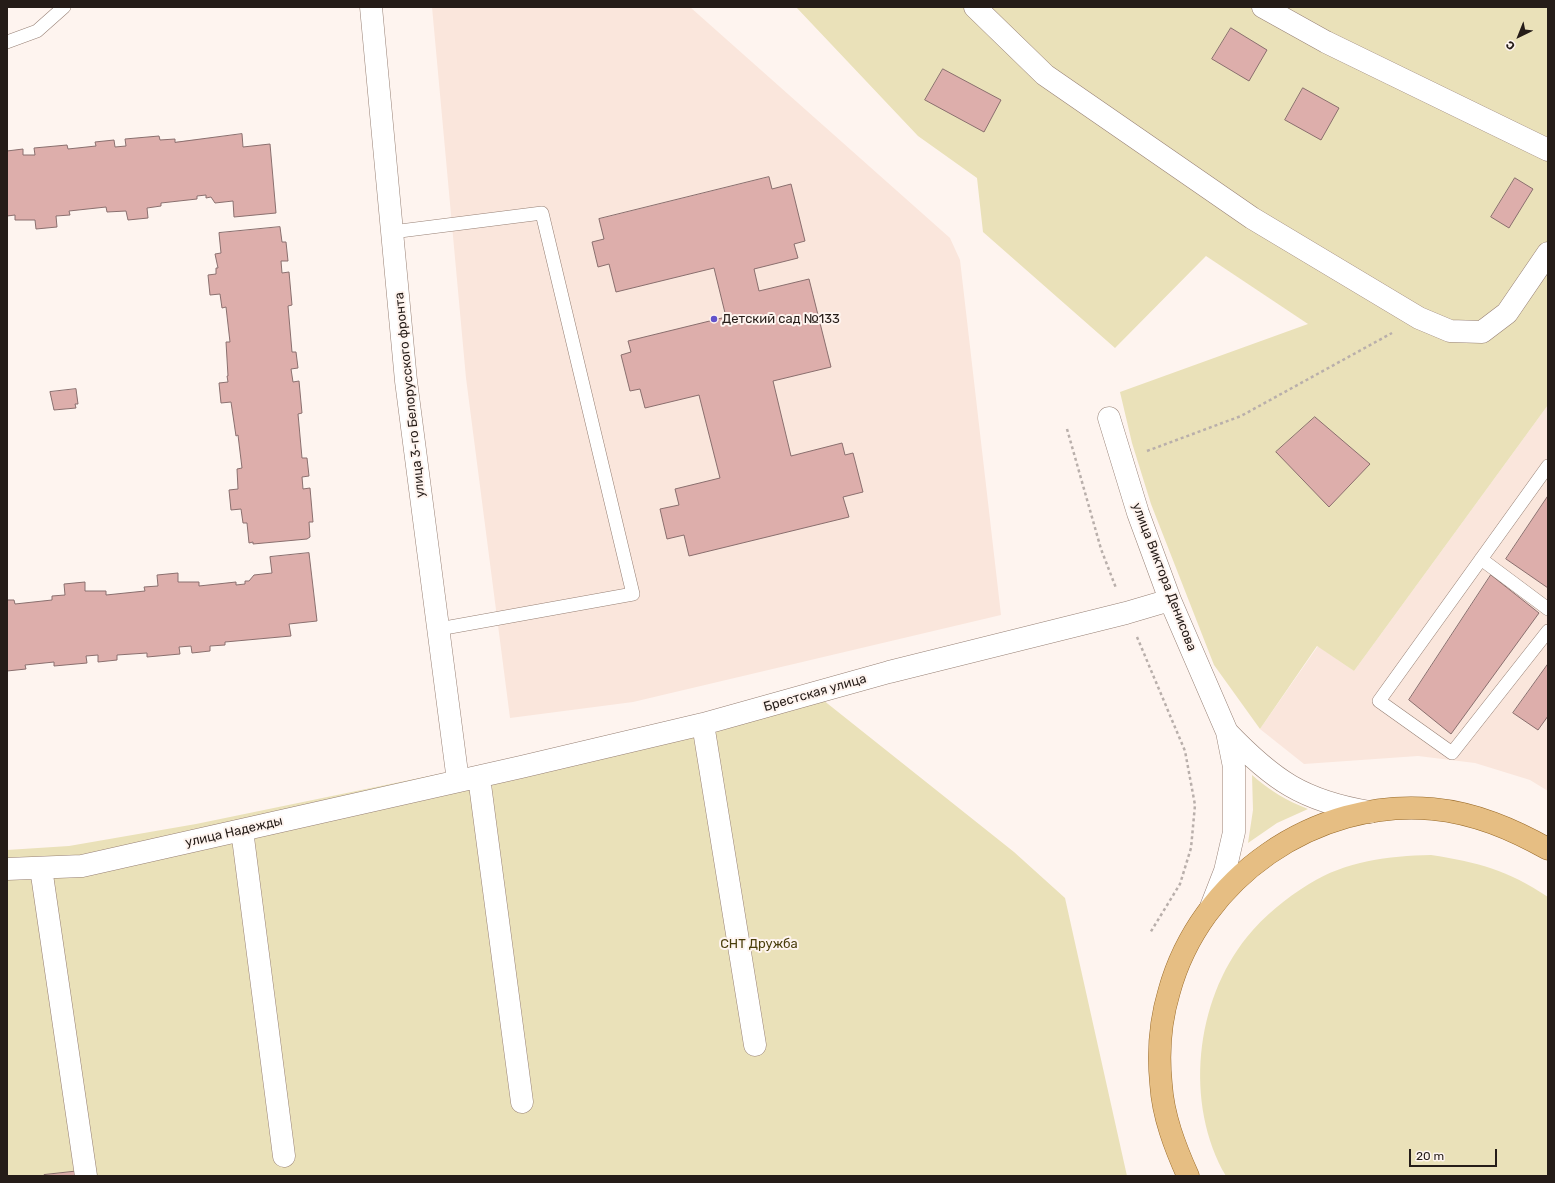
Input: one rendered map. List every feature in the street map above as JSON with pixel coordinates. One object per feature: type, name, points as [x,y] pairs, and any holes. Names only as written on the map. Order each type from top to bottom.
[{"type":"main road","points":[[1188,1176],[1175,1147],[1166,1117],[1161,1086],[1160,1054],[1162,1030],[1169,992],[1179,962],[1193,934],[1211,907],[1232,883],[1255,862],[1281,845],[1316,827],[1339,819],[1370,812],[1402,809],[1433,810],[1464,814],[1495,823],[1548,849]]},
{"type":"street","name":"улица 3-го Белорусского фронта","points":[[371,7],[406,381],[439,629],[469,779],[522,1102]]},
{"type":"street","points":[[975,7],[1051,80],[1252,218],[1419,318],[1450,331],[1482,332],[1507,313],[1548,253]]},
{"type":"street","points":[[1264,7],[1326,42],[1548,150]]},
{"type":"street","name":"улица Виктора Денисова","points":[[1108,418],[1138,512],[1170,600],[1227,732],[1234,767],[1234,832],[1225,871],[1211,907]]},
{"type":"street","name":"Брестская улица","points":[[469,779],[703,724],[889,672],[1170,600]]},
{"type":"street","points":[[703,724],[755,1045]]},
{"type":"street","name":"улица Виктора Денисова","points":[[1227,732],[1252,759],[1285,783],[1302,793],[1328,803],[1370,812]]},
{"type":"street","name":"улица Надежды","points":[[7,869],[82,866],[469,779]]},
{"type":"street","points":[[242,830],[284,1156]]},
{"type":"street","points":[[41,868],[86,1176]]},
{"type":"lane","points":[[7,42],[37,31],[64,7]]},
{"type":"lane","points":[[392,232],[542,213],[633,594],[439,629]]},
{"type":"lane","points":[[1548,466],[1379,701],[1452,754],[1548,631]]},
{"type":"lane","points":[[1482,559],[1548,609]]},
{"type":"path","points":[[1122,460],[1241,416],[1419,318]]},
{"type":"path","points":[[1067,429],[1101,549],[1185,751],[1195,805],[1191,848],[1180,884],[1150,934]]},
{"type":"shaded area","name":"Детский сад №133","points":[[432,7],[690,7],[950,238],[960,260],[1001,615],[633,702],[510,718],[466,378]]},
{"type":"shaded area","points":[[1548,405],[1548,791],[1530,780],[1475,763],[1418,756],[1304,764],[1260,729],[1318,646],[1354,671]]},
{"type":"green space","points":[[796,7],[1548,7],[1548,405],[1354,671],[1317,646],[1260,729],[1214,665],[1151,504],[1132,443],[1120,392],[1308,324],[1206,256],[1115,348],[983,232],[977,178],[918,136]]},
{"type":"green space","name":"СНТ Дружба","points":[[818,696],[1014,852],[1065,898],[1127,1176],[7,1176],[7,850],[69,846],[196,824]]},
{"type":"green space","points":[[1252,775],[1278,795],[1308,809],[1277,823],[1248,843],[1253,810]]},
{"type":"green space","points":[[1431,855],[1492,868],[1519,880],[1548,897],[1548,1176],[1226,1176],[1213,1148],[1204,1117],[1200,1086],[1201,1054],[1206,1022],[1216,991],[1229,963],[1247,937],[1268,915],[1292,895],[1323,876],[1368,861]]},
{"type":"building","points":[[1231,28],[1267,50],[1249,81],[1212,59]]},
{"type":"building","points":[[943,69],[1001,100],[984,132],[925,100]]},
{"type":"building","points":[[1303,88],[1339,108],[1321,140],[1285,120]]},
{"type":"building","points":[[242,134],[243,147],[270,144],[276,213],[234,217],[233,201],[215,203],[211,197],[206,198],[206,195],[197,196],[197,199],[161,203],[161,206],[147,208],[148,218],[128,220],[126,211],[107,212],[106,207],[69,211],[70,215],[56,216],[57,227],[36,229],[35,220],[15,220],[15,215],[7,216],[7,151],[23,149],[23,155],[35,155],[34,148],[67,145],[68,149],[96,146],[95,142],[114,140],[115,147],[126,146],[125,139],[159,136],[160,140],[175,139],[175,142]]},
{"type":"building","points":[[769,177],[772,189],[791,184],[805,241],[794,244],[798,258],[754,269],[759,291],[809,279],[831,367],[773,381],[791,456],[842,443],[845,455],[853,453],[863,492],[843,497],[849,517],[689,556],[684,535],[667,539],[660,509],[679,505],[675,489],[720,478],[699,395],[645,408],[640,389],[630,391],[621,355],[631,352],[628,341],[726,317],[714,268],[616,292],[609,264],[598,267],[592,242],[604,239],[599,219]]},
{"type":"building","points":[[1515,178],[1533,189],[1509,228],[1491,217]]},
{"type":"building","points":[[280,227],[282,242],[286,242],[288,261],[281,261],[282,273],[289,272],[292,305],[288,306],[292,352],[296,352],[298,368],[291,369],[293,382],[299,381],[302,413],[298,414],[302,458],[307,458],[309,476],[302,477],[303,489],[310,488],[313,522],[309,522],[310,537],[307,539],[253,544],[253,542],[249,543],[247,523],[243,523],[241,509],[231,510],[229,490],[238,489],[237,469],[242,468],[238,435],[236,436],[231,402],[221,403],[219,383],[228,382],[226,342],[230,342],[226,307],[222,308],[220,294],[210,295],[208,275],[216,274],[216,268],[218,268],[215,254],[221,253],[219,233]]},
{"type":"building","points":[[76,389],[78,404],[75,404],[76,408],[54,410],[50,392]]},
{"type":"building","points":[[1315,417],[1370,464],[1329,507],[1276,452]]},
{"type":"building","points":[[1548,496],[1548,588],[1506,559]]},
{"type":"building","points":[[309,553],[317,621],[289,624],[291,636],[225,642],[225,645],[210,646],[210,651],[192,653],[191,646],[179,647],[180,654],[147,657],[147,653],[117,655],[117,660],[98,662],[98,655],[86,656],[87,663],[54,666],[54,662],[25,665],[26,669],[7,671],[7,600],[14,600],[15,604],[52,600],[52,596],[65,595],[64,584],[85,582],[85,591],[106,591],[106,595],[145,591],[144,587],[158,586],[157,575],[178,573],[178,582],[199,582],[199,586],[236,582],[236,585],[245,584],[245,581],[249,581],[254,575],[272,573],[270,557]]},
{"type":"building","points":[[1491,575],[1539,613],[1451,734],[1409,700]]},
{"type":"building","points":[[1548,664],[1548,716],[1538,730],[1513,713]]},
{"type":"building","points":[[80,1171],[81,1176],[44,1176],[44,1175]]},
{"type":"place","name":"Детский сад №133","points":[[714,319]]}]
